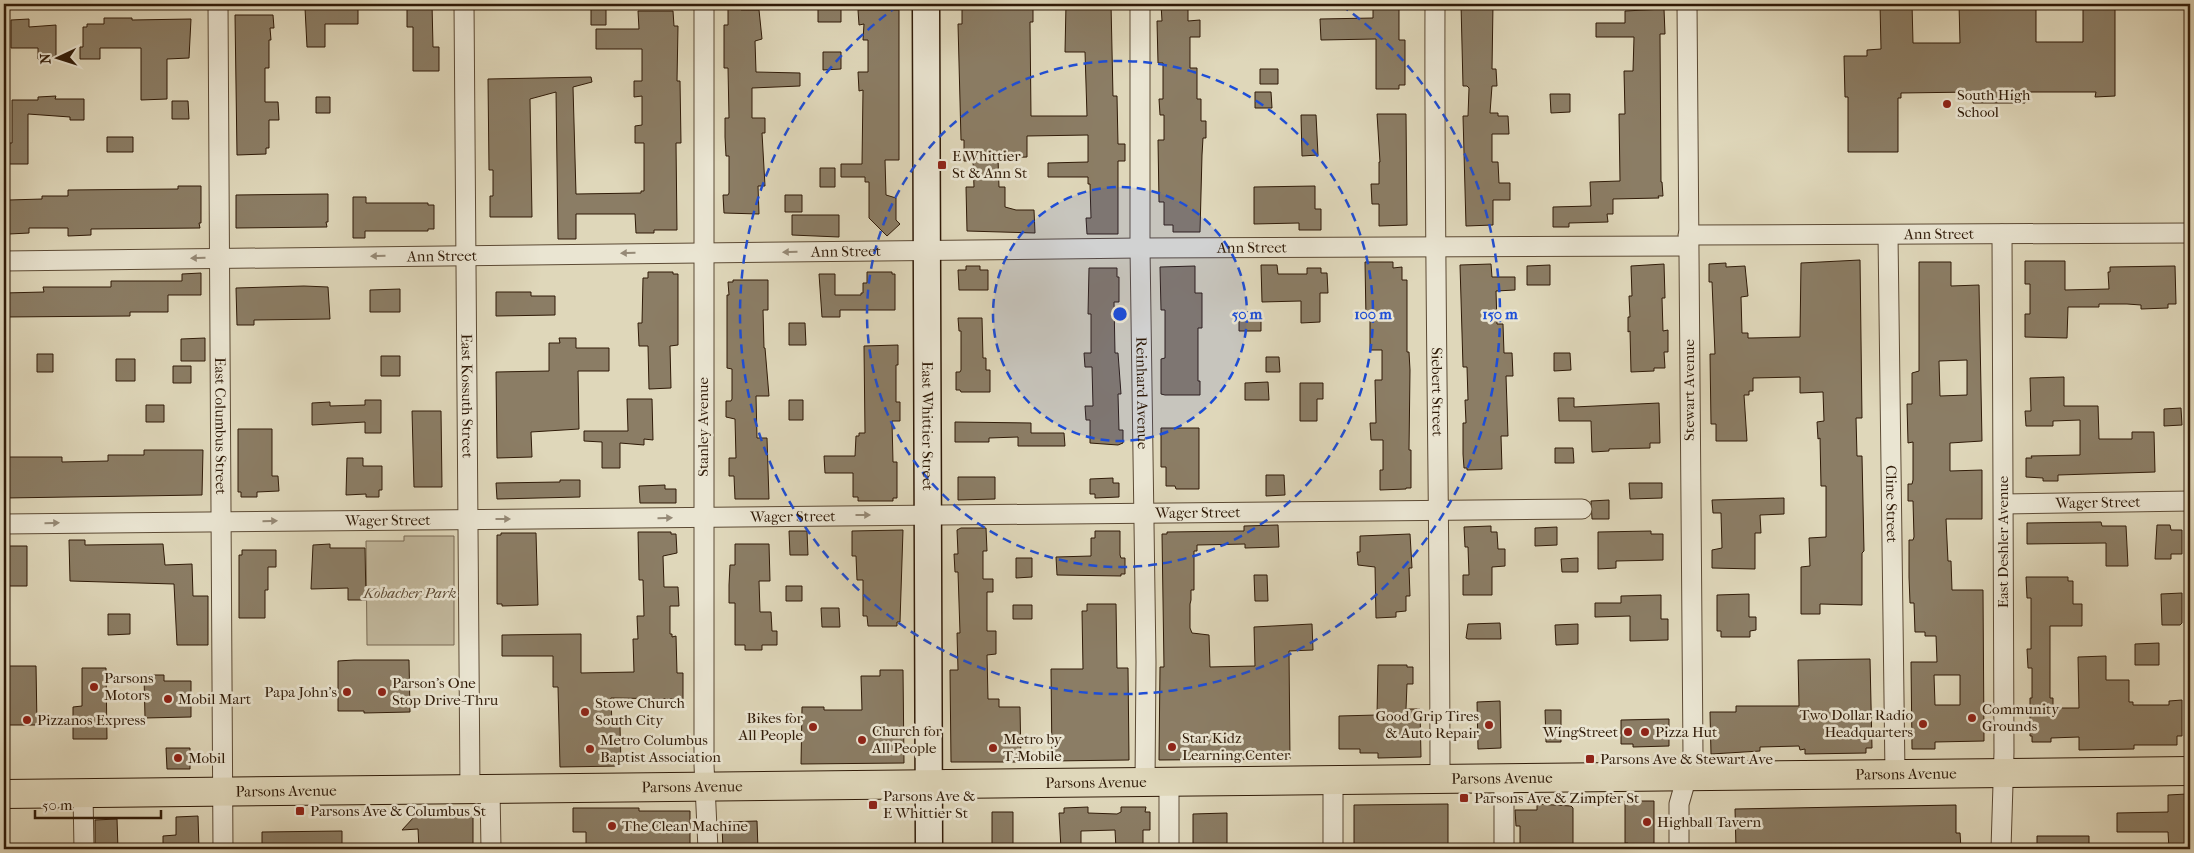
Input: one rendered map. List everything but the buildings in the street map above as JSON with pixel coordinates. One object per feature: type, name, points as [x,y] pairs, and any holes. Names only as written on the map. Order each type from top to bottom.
[{"type":"main road","name":"Parsons Avenue","points":[[4,794],[2190,771]]},
{"type":"street","name":"East Columbus Street","points":[[218,4],[223,849]]},
{"type":"street","name":"East Kossuth Street","points":[[464,4],[467,519],[480,789],[491,849]]},
{"type":"street","name":"Stanley Avenue","points":[[704,4],[703,517],[708,849]]},
{"type":"street","name":"East Whittier Street","points":[[926,4],[929,849]]},
{"type":"street","name":"Reinhard Avenue","points":[[1140,4],[1140,248],[1144,512],[1157,782],[1169,849]]},
{"type":"street","name":"Siebert Street","points":[[1434,4],[1434,246],[1441,657],[1440,779]]},
{"type":"street","name":"Stewart Avenue","points":[[1679,849],[1679,804],[1693,755],[1687,4]]},
{"type":"street","name":"Ann Street","points":[[4,261],[704,252],[1434,246],[1888,235],[2190,233]]},
{"type":"street","name":"East Deshler Avenue","points":[[2001,849],[2004,504],[2002,234]]},
{"type":"street","name":"Cline Street","points":[[1888,235],[1895,774]]},
{"type":"street","name":"Wager Street","points":[[2004,504],[2190,502]]},
{"type":"street","name":"Wager Street","points":[[4,524],[1582,509]]},
{"type":"street","points":[[1504,777],[1504,849]]},
{"type":"street","points":[[1333,781],[1333,849]]},
{"type":"street","points":[[83,794],[84,849]]},
{"type":"green space","name":"Kobacher Park","points":[[404,536],[454,536],[454,645],[367,645],[366,541],[404,541]]},
{"type":"place","name":"South High School","points":[[1947,104]]},
{"type":"place","name":"E Whittier St & Ann St","points":[[942,165]]},
{"type":"place","name":"Parsons Motors","points":[[94,687]]},
{"type":"place","name":"Papa John's","points":[[347,692]]},
{"type":"place","name":"Parson's One Stop Drive-Thru","points":[[382,692]]},
{"type":"place","name":"Mobil Mart","points":[[168,699]]},
{"type":"place","name":"Stowe Church South City","points":[[585,712]]},
{"type":"place","name":"Community Grounds","points":[[1972,718]]},
{"type":"place","name":"Pizzanos Express","points":[[27,720]]},
{"type":"place","name":"Two Dollar Radio Headquarters","points":[[1923,724]]},
{"type":"place","name":"Good Grip Tires & Auto Repair","points":[[1489,725]]},
{"type":"place","name":"Bikes for All People","points":[[813,727]]},
{"type":"place","name":"WingStreet","points":[[1628,732]]},
{"type":"place","name":"Pizza Hut","points":[[1645,732]]},
{"type":"place","name":"Church for All People","points":[[862,740]]},
{"type":"place","name":"Star Kidz Learning Center","points":[[1172,747]]},
{"type":"place","name":"Metro by T-Mobile","points":[[993,748]]},
{"type":"place","name":"Metro Columbus Baptist Association","points":[[590,749]]},
{"type":"place","name":"Mobil","points":[[178,758]]},
{"type":"place","name":"Parsons Ave & Stewart Ave","points":[[1590,759]]},
{"type":"place","name":"Parsons Ave & Zimpfer St","points":[[1464,798]]},
{"type":"place","name":"Parsons Ave & E Whittier St","points":[[873,805]]},
{"type":"place","name":"Parsons Ave & Columbus St","points":[[300,811]]},
{"type":"place","name":"Highball Tavern","points":[[1647,822]]},
{"type":"place","name":"The Clean Machine","points":[[612,826]]}]
